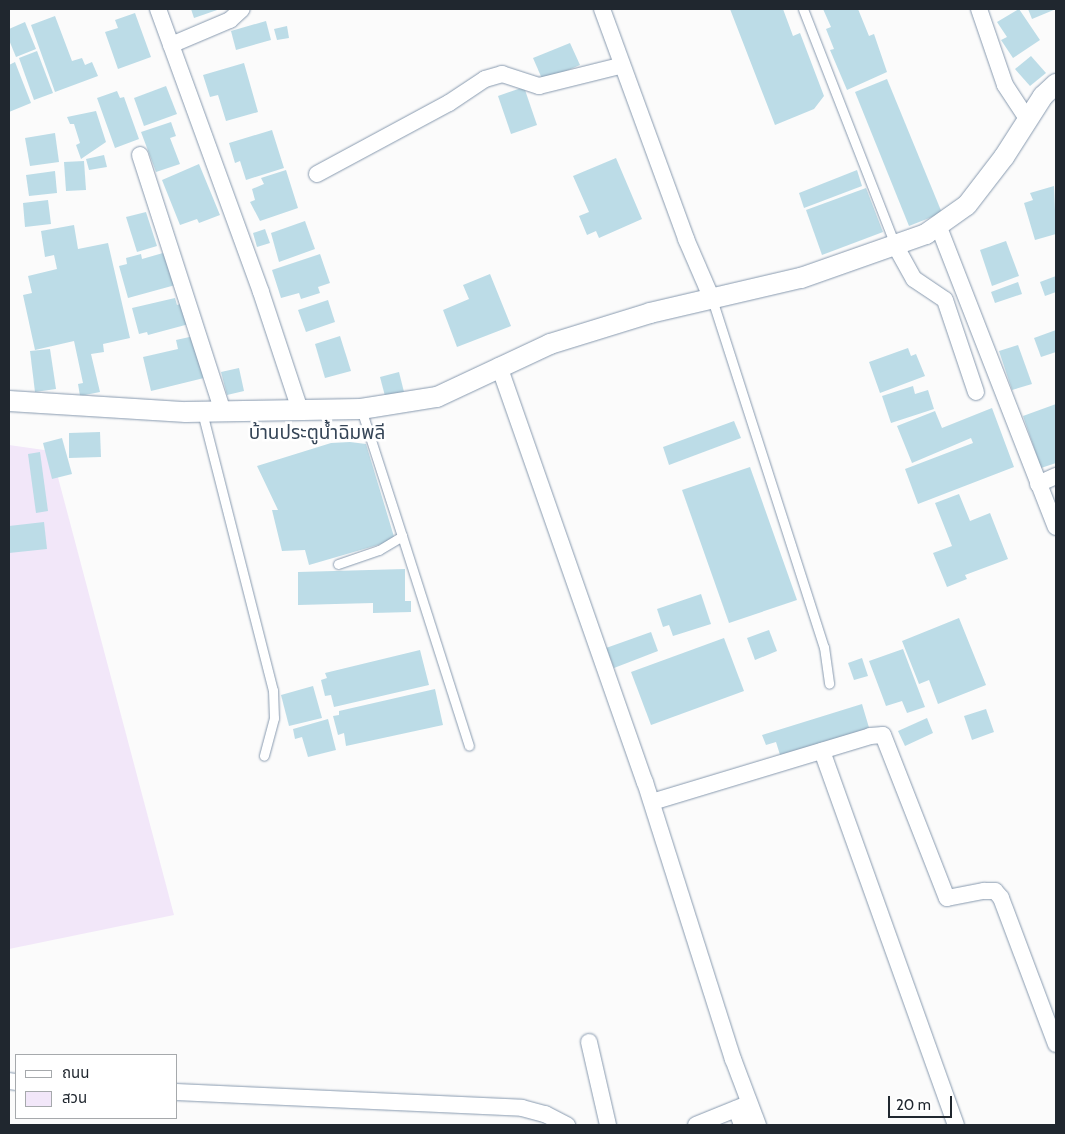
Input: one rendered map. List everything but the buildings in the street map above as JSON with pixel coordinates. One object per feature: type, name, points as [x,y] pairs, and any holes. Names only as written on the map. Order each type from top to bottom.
[{"type":"street","points":[[158,9],[261,292],[300,410]]},
{"type":"street","points":[[171,45],[230,20],[242,9]]},
{"type":"street","points":[[602,9],[620,66],[686,239],[712,299]]},
{"type":"street","points":[[979,9],[1005,85],[1028,120]]},
{"type":"street","points":[[317,174],[449,103],[485,79],[502,74],[539,86],[620,66]]},
{"type":"street","points":[[9,402],[223,412],[360,409],[437,397],[499,366],[550,344],[650,313],[801,278],[926,234],[967,205],[1043,96],[1056,84]]},
{"type":"street","points":[[140,155],[223,412]]},
{"type":"street","points":[[938,225],[975,315],[1056,527]]},
{"type":"street","points":[[895,244],[914,279],[945,300],[976,392]]},
{"type":"street","points":[[499,366],[652,802],[742,1107],[742,1125]]},
{"type":"street","points":[[1038,484],[1056,476]]},
{"type":"street","points":[[652,802],[870,736],[883,735],[947,898],[995,891],[1001,898],[1050,1008],[1056,1044]]},
{"type":"street","points":[[822,751],[956,1125]]},
{"type":"street","points":[[590,1042],[608,1125]]},
{"type":"street","points":[[178,1092],[522,1108],[545,1114],[567,1125]]},
{"type":"street","points":[[696,1125],[742,1107]]},
{"type":"street","points":[[742,1107],[758,1125]]},
{"type":"lane","points":[[803,9],[895,244]]},
{"type":"lane","points":[[712,299],[824,647],[829,684]]},
{"type":"lane","points":[[360,409],[469,746]]},
{"type":"lane","points":[[202,412],[273,690],[274,718],[264,756]]},
{"type":"lane","points":[[338,564],[379,550],[402,536]]},
{"type":"green space","points":[[9,445],[51,451],[174,915],[9,949]]},
{"type":"district","name":"บ้านประตูน้ำฉิมพลี","points":[[317,433]]}]
